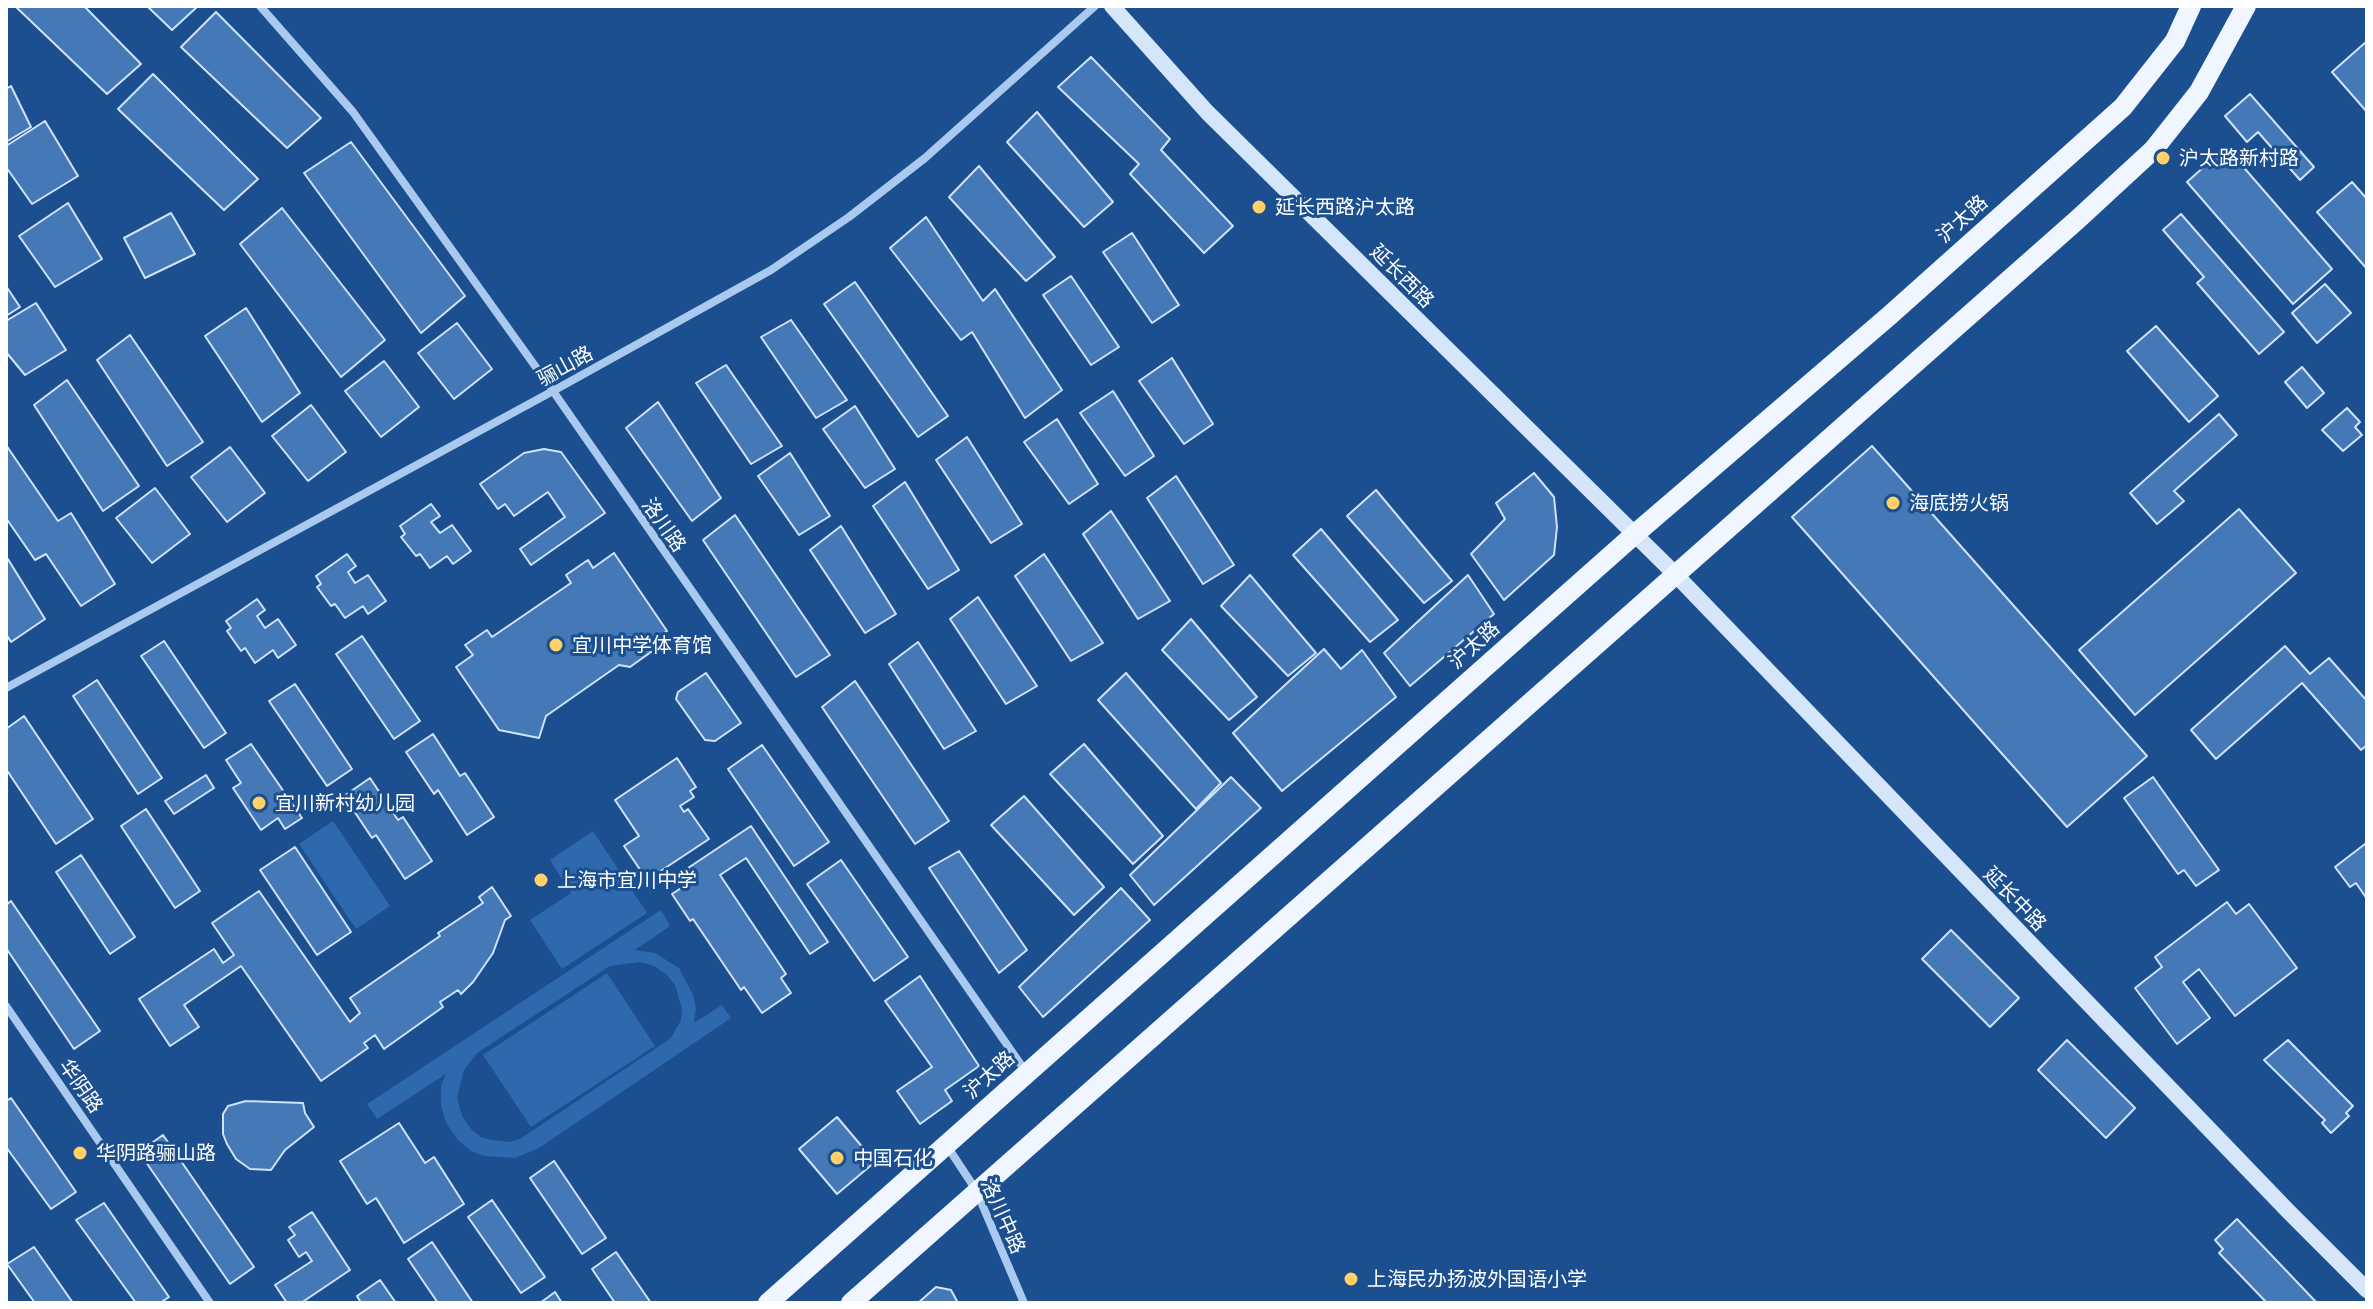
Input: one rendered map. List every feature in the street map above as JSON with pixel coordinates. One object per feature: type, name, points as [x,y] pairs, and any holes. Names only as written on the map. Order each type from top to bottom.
[{"type":"main road","name":"沪太路","points":[[768,1303],[1635,534],[1889,316],[2123,107],[2175,41],[2191,6]]},
{"type":"main road","points":[[851,1303],[2154,149],[2199,92],[2246,6]]},
{"type":"street","name":"洛川路","points":[[260,6],[353,112],[553,391],[1026,1073]]},
{"type":"street","name":"骊山路","points":[[6,688],[771,270],[849,217],[925,158],[1095,6]]},
{"type":"street","name":"延长西路","points":[[1112,6],[1207,112],[1635,534]]},
{"type":"street","name":"延长中路","points":[[1635,534],[2367,1290]]},
{"type":"street","name":"华阴路","points":[[6,1006],[210,1303]]},
{"type":"street","name":"洛川中路","points":[[947,1145],[976,1190],[1024,1303]]},
{"type":"shaded area","points":[[333,821],[390,906],[356,929],[299,844]]},
{"type":"shaded area","points":[[593,831],[647,913],[562,969],[530,920],[571,893],[550,860]]},
{"type":"shaded area","points":[[661,910],[670,926],[635,950],[655,953],[679,968],[693,995],[696,1009],[694,1023],[722,1005],[731,1018],[539,1148],[515,1158],[484,1156],[471,1151],[458,1140],[446,1123],[441,1105],[441,1085],[446,1074],[377,1119],[367,1104]],"holes":[[[640,962],[654,966],[675,985],[682,1009],[681,1020],[671,1038],[520,1139],[509,1142],[492,1140],[481,1137],[471,1129],[462,1116],[457,1098],[464,1070],[477,1053],[610,966]]]},
{"type":"shaded area","points":[[607,973],[655,1046],[531,1127],[483,1055]]},
{"type":"building","points":[[15,6],[84,6],[141,64],[107,94]]},
{"type":"building","points":[[147,6],[198,6],[172,30]]},
{"type":"building","points":[[216,12],[321,118],[287,148],[181,47]]},
{"type":"building","points":[[2367,41],[2367,112],[2332,72]]},
{"type":"building","points":[[1091,57],[1170,139],[1161,150],[1233,226],[1204,253],[1130,174],[1139,164],[1058,87]]},
{"type":"building","points":[[153,74],[258,179],[224,210],[118,109]]},
{"type":"building","points":[[11,86],[31,127],[6,142],[6,89]]},
{"type":"building","points":[[2250,94],[2314,167],[2300,180],[2258,132],[2247,142],[2225,116]]},
{"type":"building","points":[[1037,112],[1113,202],[1084,227],[1007,142]]},
{"type":"building","points":[[45,121],[78,176],[32,204],[6,167],[6,146]]},
{"type":"building","points":[[351,142],[465,296],[421,333],[304,173]]},
{"type":"building","points":[[2226,147],[2332,269],[2293,304],[2187,182]]},
{"type":"building","points":[[979,166],[1055,257],[1026,281],[949,197]]},
{"type":"building","points":[[2352,182],[2367,199],[2367,269],[2317,212]]},
{"type":"building","points":[[68,203],[102,259],[55,287],[19,236]]},
{"type":"building","points":[[282,208],[385,340],[341,377],[240,244]]},
{"type":"building","points":[[171,213],[195,254],[145,278],[124,238]]},
{"type":"building","points":[[2181,214],[2284,332],[2259,354],[2197,283],[2204,277],[2163,230]]},
{"type":"building","points":[[926,217],[983,301],[995,289],[1062,390],[1025,418],[972,332],[961,340],[890,248]]},
{"type":"building","points":[[1132,233],[1179,305],[1152,323],[1103,252]]},
{"type":"building","points":[[1071,276],[1119,347],[1091,365],[1043,295]]},
{"type":"building","points":[[855,282],[948,416],[918,437],[824,304]]},
{"type":"building","points":[[2325,284],[2351,313],[2317,343],[2292,313]]},
{"type":"building","points":[[6,286],[20,307],[6,316]]},
{"type":"building","points":[[36,303],[66,350],[25,375],[6,352],[6,321]]},
{"type":"building","points":[[246,308],[300,393],[262,422],[205,336]]},
{"type":"building","points":[[791,320],[847,400],[816,418],[761,337]]},
{"type":"building","points":[[457,323],[492,369],[454,399],[418,353]]},
{"type":"building","points":[[2156,326],[2218,396],[2189,422],[2127,351]]},
{"type":"building","points":[[130,335],[203,442],[167,466],[97,360]]},
{"type":"building","points":[[1172,358],[1213,424],[1184,444],[1139,381]]},
{"type":"building","points":[[384,361],[419,407],[381,437],[345,391]]},
{"type":"building","points":[[726,365],[782,446],[751,464],[696,383]]},
{"type":"building","points":[[2302,367],[2324,393],[2307,408],[2285,382]]},
{"type":"building","points":[[67,380],[139,486],[103,511],[34,405]]},
{"type":"building","points":[[1113,391],[1154,456],[1125,476],[1080,413]]},
{"type":"building","points":[[658,402],[721,498],[692,521],[626,428]]},
{"type":"building","points":[[311,405],[346,452],[308,481],[272,436]]},
{"type":"building","points":[[855,406],[895,469],[865,488],[823,429]]},
{"type":"building","points":[[2347,408],[2360,422],[2355,427],[2362,435],[2343,451],[2322,430]]},
{"type":"building","points":[[2219,414],[2237,435],[2174,491],[2184,501],[2157,524],[2130,493]]},
{"type":"building","points":[[1057,419],[1098,484],[1069,504],[1024,442]]},
{"type":"building","points":[[967,437],[1022,524],[991,543],[936,460]]},
{"type":"building","points":[[6,445],[58,521],[71,513],[115,584],[81,606],[46,554],[35,560],[6,518]]},
{"type":"building","points":[[1872,446],[2147,756],[2067,827],[1792,517]]},
{"type":"building","points":[[230,447],[265,493],[227,522],[191,477]]},
{"type":"building","points":[[544,449],[561,452],[605,513],[531,565],[520,549],[565,517],[548,492],[514,516],[505,504],[498,509],[480,484],[524,453]]},
{"type":"building","points":[[790,453],[830,516],[799,535],[758,476]]},
{"type":"building","points":[[1534,473],[1554,497],[1557,527],[1554,555],[1504,600],[1471,554],[1505,519],[1496,503]]},
{"type":"building","points":[[1176,476],[1234,565],[1203,584],[1147,498]]},
{"type":"building","points":[[905,482],[959,570],[928,589],[873,506]]},
{"type":"building","points":[[155,488],[190,534],[152,563],[116,518]]},
{"type":"building","points":[[1376,490],[1452,581],[1424,603],[1347,516]]},
{"type":"building","points":[[431,504],[440,516],[431,522],[440,533],[452,525],[471,551],[453,564],[447,556],[430,568],[401,537],[405,534],[400,526]]},
{"type":"building","points":[[2239,509],[2296,573],[2135,715],[2079,650]]},
{"type":"building","points":[[1111,511],[1170,601],[1138,619],[1083,534]]},
{"type":"building","points":[[735,515],[830,655],[796,677],[703,540]]},
{"type":"building","points":[[841,526],[896,614],[865,633],[810,550]]},
{"type":"building","points":[[1321,529],[1398,620],[1370,642],[1293,555]]},
{"type":"building","name":"宜川中学体育馆","points":[[614,553],[667,631],[647,646],[651,652],[630,667],[619,665],[546,716],[539,738],[499,730],[456,667],[473,655],[465,645],[487,630],[492,637],[571,583],[566,575],[588,560],[593,568]]},
{"type":"building","points":[[347,554],[356,566],[348,572],[355,583],[368,575],[386,601],[368,614],[363,606],[345,618],[317,587],[321,584],[316,576]]},
{"type":"building","points":[[1044,554],[1103,643],[1071,661],[1015,576]]},
{"type":"building","points":[[6,556],[45,619],[11,642],[6,634]]},
{"type":"building","points":[[1250,575],[1316,653],[1288,676],[1221,606]]},
{"type":"building","points":[[1468,575],[1494,614],[1410,686],[1384,653]]},
{"type":"building","points":[[978,597],[1037,686],[1006,704],[950,619]]},
{"type":"building","points":[[257,599],[265,610],[257,616],[265,628],[278,619],[296,645],[278,658],[273,650],[255,663],[245,648],[241,651],[227,631],[231,628],[226,621]]},
{"type":"building","points":[[1191,619],[1257,697],[1229,720],[1162,650]]},
{"type":"building","points":[[362,636],[420,721],[394,739],[336,654]]},
{"type":"building","points":[[164,641],[226,733],[204,748],[141,656]]},
{"type":"building","points":[[918,642],[976,731],[944,749],[889,664]]},
{"type":"building","points":[[2285,646],[2310,674],[2329,658],[2367,701],[2367,745],[2361,750],[2302,683],[2216,759],[2191,730]]},
{"type":"building","points":[[1324,649],[1341,669],[1362,650],[1396,697],[1282,791],[1233,733]]},
{"type":"building","points":[[706,673],[741,723],[715,741],[705,740],[676,699],[678,692]]},
{"type":"building","points":[[1126,673],[1221,783],[1196,809],[1098,700]]},
{"type":"building","points":[[97,680],[162,778],[138,794],[73,696]]},
{"type":"building","points":[[855,681],[949,821],[915,844],[822,707]]},
{"type":"building","points":[[295,684],[352,769],[327,786],[269,701]]},
{"type":"building","points":[[24,716],[93,819],[56,844],[6,769],[6,729]]},
{"type":"building","points":[[433,734],[460,776],[465,773],[494,817],[467,835],[438,790],[434,794],[406,752]]},
{"type":"building","points":[[251,744],[302,818],[285,829],[278,818],[261,830],[233,788],[241,783],[226,760]]},
{"type":"building","points":[[1084,744],[1163,836],[1133,864],[1050,774]]},
{"type":"building","points":[[762,745],[829,842],[794,866],[728,769]]},
{"type":"building","points":[[677,758],[696,787],[690,791],[694,797],[680,806],[684,812],[688,809],[709,839],[647,880],[624,846],[639,836],[615,800]]},
{"type":"building","points":[[206,775],[214,788],[174,814],[165,801]]},
{"type":"building","points":[[1231,777],[1261,808],[1154,905],[1130,875]]},
{"type":"building","points":[[2153,777],[2219,870],[2196,886],[2184,870],[2178,874],[2124,798]]},
{"type":"building","points":[[370,778],[398,820],[403,817],[432,861],[405,879],[376,835],[372,838],[344,796]]},
{"type":"building","points":[[1024,796],[1104,887],[1074,915],[991,825]]},
{"type":"building","points":[[146,809],[200,891],[175,908],[121,826]]},
{"type":"building","points":[[751,826],[828,942],[810,954],[746,858],[720,875],[786,974],[781,978],[791,993],[762,1013],[744,987],[741,990],[693,919],[690,921],[672,894],[695,879],[688,868]]},
{"type":"building","points":[[2365,844],[2367,899],[2356,883],[2350,887],[2335,867]]},
{"type":"building","points":[[295,847],[351,932],[317,955],[260,870]]},
{"type":"building","points":[[959,851],[1027,950],[999,973],[929,868]]},
{"type":"building","points":[[81,855],[135,937],[110,954],[56,872]]},
{"type":"building","points":[[841,860],[908,957],[874,981],[807,884]]},
{"type":"building","points":[[492,887],[511,916],[505,920],[493,953],[473,982],[461,994],[458,990],[440,1002],[443,1007],[384,1049],[375,1035],[364,1043],[368,1048],[321,1081],[241,966],[184,1005],[199,1027],[170,1046],[139,999],[214,949],[223,963],[234,955],[212,923],[259,891],[350,1022],[360,1013],[350,998],[483,903],[479,897]]},
{"type":"building","points":[[1121,888],[1150,920],[1043,1017],[1019,987]]},
{"type":"building","points":[[11,901],[100,1031],[74,1049],[6,948],[6,905]]},
{"type":"building","points":[[2227,902],[2236,914],[2249,904],[2297,968],[2235,1016],[2199,969],[2183,982],[2210,1018],[2177,1044],[2135,988],[2162,967],[2155,957]]},
{"type":"building","points":[[1951,930],[2019,998],[1990,1027],[1922,959]]},
{"type":"building","points":[[920,976],[979,1066],[945,1090],[952,1101],[920,1124],[897,1091],[932,1067],[885,1001]]},
{"type":"building","points":[[2067,1040],[2135,1108],[2106,1138],[2038,1070]]},
{"type":"building","points":[[2288,1040],[2353,1106],[2346,1113],[2349,1116],[2331,1133],[2322,1123],[2325,1120],[2264,1060]]},
{"type":"building","points":[[11,1098],[76,1192],[51,1209],[6,1147],[6,1101]]},
{"type":"building","points":[[246,1101],[303,1103],[314,1127],[285,1150],[271,1170],[250,1169],[236,1159],[223,1134],[223,1114],[228,1106]]},
{"type":"building","points":[[837,1117],[875,1162],[837,1194],[799,1149]]},
{"type":"building","points":[[399,1123],[425,1163],[434,1157],[464,1204],[404,1243],[376,1198],[367,1204],[340,1161]]},
{"type":"building","points":[[163,1135],[254,1267],[230,1284],[139,1152]]},
{"type":"building","points":[[554,1161],[606,1238],[582,1254],[530,1178]]},
{"type":"building","points":[[492,1200],[545,1277],[521,1293],[468,1217]]},
{"type":"building","points":[[104,1203],[169,1297],[160,1303],[136,1303],[76,1220]]},
{"type":"building","points":[[312,1212],[350,1270],[301,1303],[287,1303],[275,1285],[312,1261],[306,1252],[299,1257],[288,1240],[295,1235],[289,1227]]},
{"type":"building","points":[[2237,1219],[2317,1303],[2267,1303],[2219,1253],[2223,1249],[2215,1240]]},
{"type":"building","points":[[432,1242],[473,1303],[438,1303],[408,1259]]},
{"type":"building","points":[[34,1247],[73,1303],[35,1303],[7,1264]]},
{"type":"building","points":[[616,1252],[651,1303],[615,1303],[592,1269]]},
{"type":"building","points":[[380,1280],[396,1303],[361,1303],[357,1296]]},
{"type":"building","points":[[936,1287],[951,1290],[958,1303],[918,1303]]},
{"type":"building","points":[[555,1292],[562,1303],[540,1303]]},
{"type":"place","name":"沪太路新村路","points":[[2163,158]]},
{"type":"place","name":"延长西路沪太路","points":[[1259,207]]},
{"type":"place","name":"海底捞火锅","points":[[1893,503]]},
{"type":"place","name":"宜川中学体育馆","points":[[556,645]]},
{"type":"place","name":"宜川新村幼儿园","points":[[259,803]]},
{"type":"place","name":"上海市宜川中学","points":[[541,880]]},
{"type":"place","name":"华阴路骊山路","points":[[80,1153]]},
{"type":"place","name":"中国石化","points":[[837,1158]]},
{"type":"place","name":"上海民办扬波外国语小学","points":[[1351,1279]]}]
